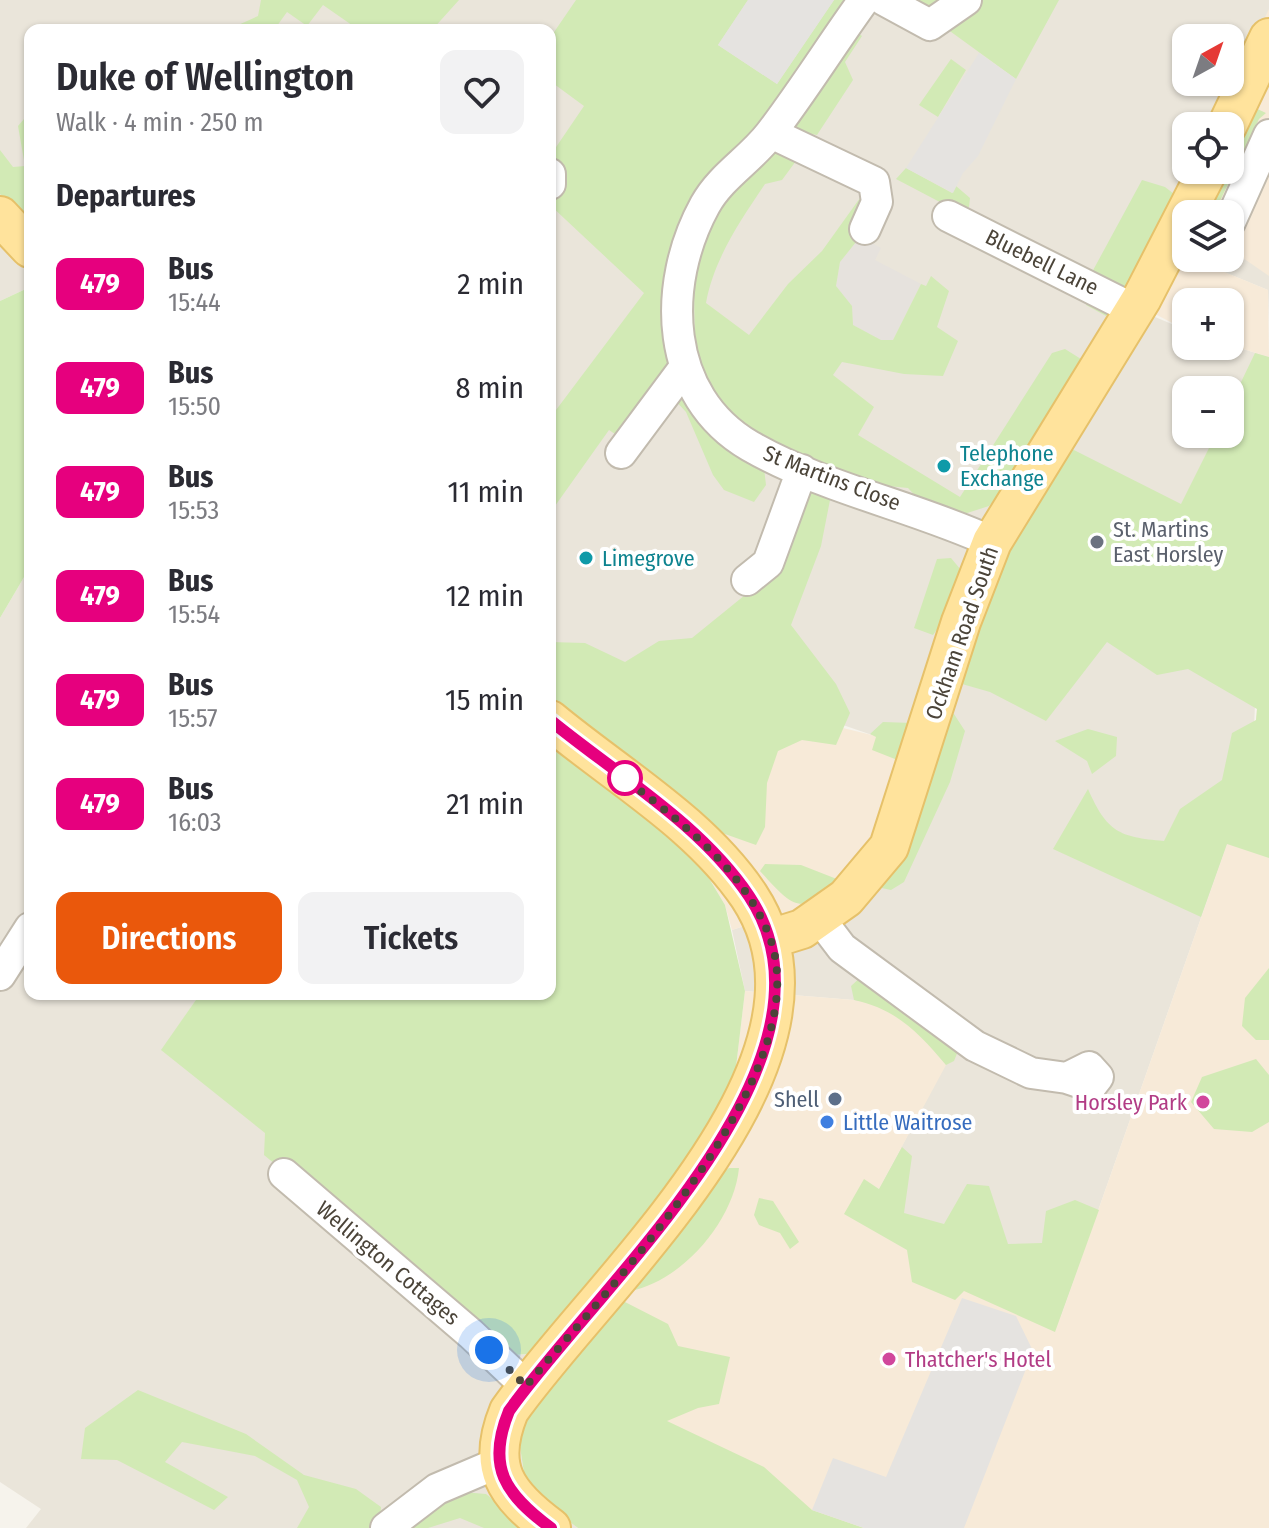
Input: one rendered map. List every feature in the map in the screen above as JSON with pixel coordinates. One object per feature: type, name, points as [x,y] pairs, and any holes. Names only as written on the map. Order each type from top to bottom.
[{"type":"main road","points":[[1234,112],[1269,38]]},
{"type":"main road","points":[[0,216],[24,242]]},
{"type":"main road","name":"Ockham Road South","points":[[770,939],[820,919],[846,898],[889,847],[961,622],[992,542],[1172,252]]},
{"type":"main road","points":[[551,1528],[525,1509],[507,1487],[498,1463],[498,1437],[509,1411],[526,1386],[645,1244],[725,1136],[754,1078],[776,1002],[776,968],[770,939],[750,898],[727,868],[678,821],[556,725]]},
{"type":"street","name":"St Martins Close","points":[[864,0],[771,133],[751,157],[726,177],[706,203],[678,270],[678,317],[685,367],[699,402],[721,426],[751,446],[802,470],[992,542]]},
{"type":"street","points":[[884,0],[930,25],[966,0]]},
{"type":"street","points":[[771,133],[874,182],[877,202],[865,229]]},
{"type":"street","points":[[1240,200],[1269,135]]},
{"type":"street","name":"Bluebell Lane","points":[[948,216],[1135,310]]},
{"type":"street","points":[[621,453],[685,367]]},
{"type":"street","points":[[747,580],[768,563],[802,470]]},
{"type":"street","points":[[820,919],[842,948],[975,1046],[1031,1073],[1067,1078]]},
{"type":"street","points":[[0,975],[24,937]]},
{"type":"street","name":"Wellington Cottages","points":[[284,1174],[460,1324],[526,1386]]},
{"type":"street","points":[[386,1528],[437,1489],[498,1463]]},
{"type":"shaded area","points":[[0,0],[1269,0],[1269,322],[1268,290],[1224,272],[1244,272],[1244,200],[1172,200],[1172,261],[1155,317],[1172,324],[1172,360],[1244,360],[1244,349],[1269,357],[1253,753],[1227,844],[1061,1316],[951,1275],[844,1214],[879,1189],[945,1065],[854,1000],[745,991],[732,930],[811,904],[875,736],[843,725],[669,831],[556,752],[556,24],[24,24],[24,290],[0,301]]},
{"type":"shaded area","points":[[748,0],[834,0],[777,84],[718,45]]},
{"type":"shaded area","points":[[1269,9],[1269,276],[1244,259],[1244,200],[1176,200],[1184,184],[1244,184],[1244,112],[1219,112],[1227,96],[1244,96],[1244,60]]},
{"type":"shaded area","points":[[979,53],[1016,79],[978,156],[963,173],[953,193],[906,168]]},
{"type":"shaded area","points":[[1172,207],[1172,272],[1224,272],[1268,290],[1269,357],[1244,349],[1244,288],[1172,288],[1172,323],[1122,297]]},
{"type":"shaded area","points":[[860,237],[881,248],[875,260],[921,284],[893,340],[881,340],[853,325],[852,306],[836,286],[840,262]]},
{"type":"shaded area","points":[[24,577],[24,1000],[196,1000],[162,1050],[294,1131],[514,1355],[527,1354],[548,1372],[519,1440],[524,1473],[545,1504],[578,1528],[26,1528],[41,1509],[0,1482],[0,618]]},
{"type":"shaded area","points":[[1269,674],[1269,1528],[578,1528],[524,1473],[548,1372],[527,1354],[622,1247],[709,1127],[736,1067],[745,991],[854,1000],[878,1005],[914,1027],[946,1065],[879,1189],[864,1180],[845,1214],[951,1275],[1061,1316],[1227,844],[1253,753],[1257,709]]},
{"type":"shaded area","points":[[756,707],[876,736],[900,761],[867,864],[811,904],[732,930],[725,905],[701,865]]},
{"type":"shaded area","points":[[962,1298],[1016,1316],[1033,1351],[964,1528],[864,1528],[812,1510],[833,1458],[886,1477]]},
{"type":"green space","points":[[261,0],[459,0],[437,24],[350,24],[323,5],[309,24],[287,12],[278,24],[240,24],[258,16]]},
{"type":"green space","points":[[576,0],[748,0],[718,45],[777,84],[834,0],[844,0],[837,17],[862,36],[845,62],[853,80],[817,135],[794,131],[721,169],[673,364],[624,440],[609,430],[556,505],[556,410],[644,293],[556,211],[556,147],[584,106],[556,85],[556,29]]},
{"type":"green space","points":[[907,0],[1059,0],[1016,79]]},
{"type":"green space","points":[[951,59],[966,70],[938,117],[919,105]]},
{"type":"green space","points":[[1251,106],[1266,113],[1259,119],[1244,151],[1244,122]]},
{"type":"green space","points":[[24,119],[24,160],[18,126]]},
{"type":"green space","points":[[775,147],[796,161],[782,180],[765,184],[746,212],[715,271],[706,303],[749,335],[788,284],[822,251],[860,198],[870,203],[860,237],[840,262],[836,286],[852,306],[853,325],[881,340],[893,340],[921,284],[926,286],[931,276],[949,291],[937,327],[958,341],[943,376],[904,374],[842,362],[833,375],[874,407],[858,435],[960,497],[1052,353],[1065,349],[1081,359],[1080,370],[1010,481],[989,506],[961,515],[922,503],[908,488],[867,484],[820,467],[819,461],[746,433],[718,407],[695,356],[694,289],[701,229],[726,190]]},
{"type":"green space","points":[[0,150],[13,167],[24,166],[24,217],[0,194]]},
{"type":"green space","points":[[906,168],[952,193],[956,186],[970,198],[969,207],[955,210],[896,179]]},
{"type":"green space","points":[[1142,180],[1165,187],[1178,197],[1172,200],[1172,208],[1122,297],[1106,316],[1086,305],[1091,274]]},
{"type":"green space","points":[[1216,184],[1228,184],[1220,200],[1209,200]]},
{"type":"green space","points":[[24,290],[24,577],[0,618],[0,301]]},
{"type":"green space","points":[[1255,353],[1269,357],[1269,858],[1227,844],[1201,917],[1053,849],[1088,789],[1102,815],[1116,830],[1164,841],[1180,809],[1222,780],[1232,733],[1256,720],[1257,709],[1188,669],[1157,675],[1107,642],[1046,721],[990,692],[955,682],[1007,549],[1066,446],[1181,504],[1209,448],[1244,448],[1244,376]]},
{"type":"green space","points":[[680,396],[712,434],[764,468],[766,485],[754,502],[724,490],[713,475],[686,412],[673,398]]},
{"type":"green space","points":[[803,480],[831,495],[821,546],[791,625],[836,684],[850,713],[836,745],[802,740],[778,751],[767,783],[765,827],[756,845],[708,828],[556,707],[556,642],[585,643],[625,662],[659,641],[692,638],[745,595],[780,483]]},
{"type":"green space","points":[[951,558],[961,570],[951,610],[933,635],[914,628],[937,559]]},
{"type":"green space","points":[[946,713],[954,714],[965,731],[950,782],[904,882],[891,890],[877,887]]},
{"type":"green space","points":[[883,722],[912,723],[900,761],[872,750],[876,737],[870,734]]},
{"type":"green space","points":[[1088,729],[1117,737],[1116,756],[1092,774],[1087,761],[1055,741]]},
{"type":"green space","points":[[556,752],[622,794],[701,865],[725,905],[745,991],[736,1067],[709,1127],[622,1247],[527,1354],[514,1355],[433,1282],[418,1283],[264,1155],[265,1133],[161,1050],[196,1000],[556,1000]]},
{"type":"green space","points":[[765,864],[801,865],[847,883],[818,899],[800,904],[783,895],[760,871]]},
{"type":"green space","points":[[1269,968],[1269,1040],[1256,1040],[1242,1026],[1245,998]]},
{"type":"green space","points":[[864,974],[960,1046],[954,1061],[946,1065],[926,1042],[894,1016],[854,1000],[851,986]]},
{"type":"green space","points":[[1256,1059],[1269,1075],[1269,1122],[1252,1132],[1214,1129],[1191,1102],[1202,1077]]},
{"type":"green space","points":[[902,1147],[912,1156],[904,1213],[944,1224],[967,1184],[989,1186],[1008,1244],[1042,1243],[1046,1211],[1075,1200],[1099,1210],[1055,1332],[964,1291],[955,1300],[912,1282],[907,1250],[844,1214],[864,1179],[879,1189]]},
{"type":"green space","points":[[729,1168],[739,1168],[735,1188],[716,1227],[702,1245],[669,1275],[630,1291],[718,1176]]},
{"type":"green space","points":[[759,1198],[773,1201],[799,1242],[790,1249],[780,1233],[759,1225],[754,1215]]},
{"type":"green space","points":[[625,1302],[668,1324],[678,1346],[730,1357],[719,1404],[698,1408],[667,1421],[764,1467],[812,1510],[864,1528],[578,1528],[545,1504],[524,1473],[519,1440],[521,1406],[609,1306]]},
{"type":"green space","points":[[138,1390],[246,1434],[304,1475],[356,1489],[381,1507],[380,1520],[373,1528],[297,1528],[309,1507],[297,1480],[255,1456],[182,1442],[165,1462],[228,1497],[214,1510],[117,1460],[81,1459],[85,1428]]},
{"type":"green space","points":[[451,1491],[486,1494],[531,1528],[484,1528],[460,1518],[428,1528],[393,1528]]},
{"type":"bus line","name":"479","points":[[551,1528],[525,1509],[507,1487],[498,1463],[498,1437],[509,1411],[526,1386],[645,1244],[725,1136],[754,1078],[777,995],[770,939],[750,898],[727,868],[689,831],[556,725]]},
{"type":"place","name":"Telephone Exchange","points":[[944,466]]},
{"type":"place","name":"St. Martins East Horsley","points":[[1097,542]]},
{"type":"place","name":"Limegrove","points":[[586,558]]},
{"type":"place","name":"Shell","points":[[835,1099]]},
{"type":"place","name":"Horsley Park","points":[[1203,1102]]},
{"type":"place","name":"Little Waitrose","points":[[827,1122]]},
{"type":"place","name":"Thatcher's Hotel","points":[[889,1359]]},
{"type":"route","points":[[489,1350],[526,1386],[645,1244],[725,1136],[754,1078],[776,1002],[776,968],[770,939],[750,898],[727,868],[689,831],[620,775],[625,778]]}]
